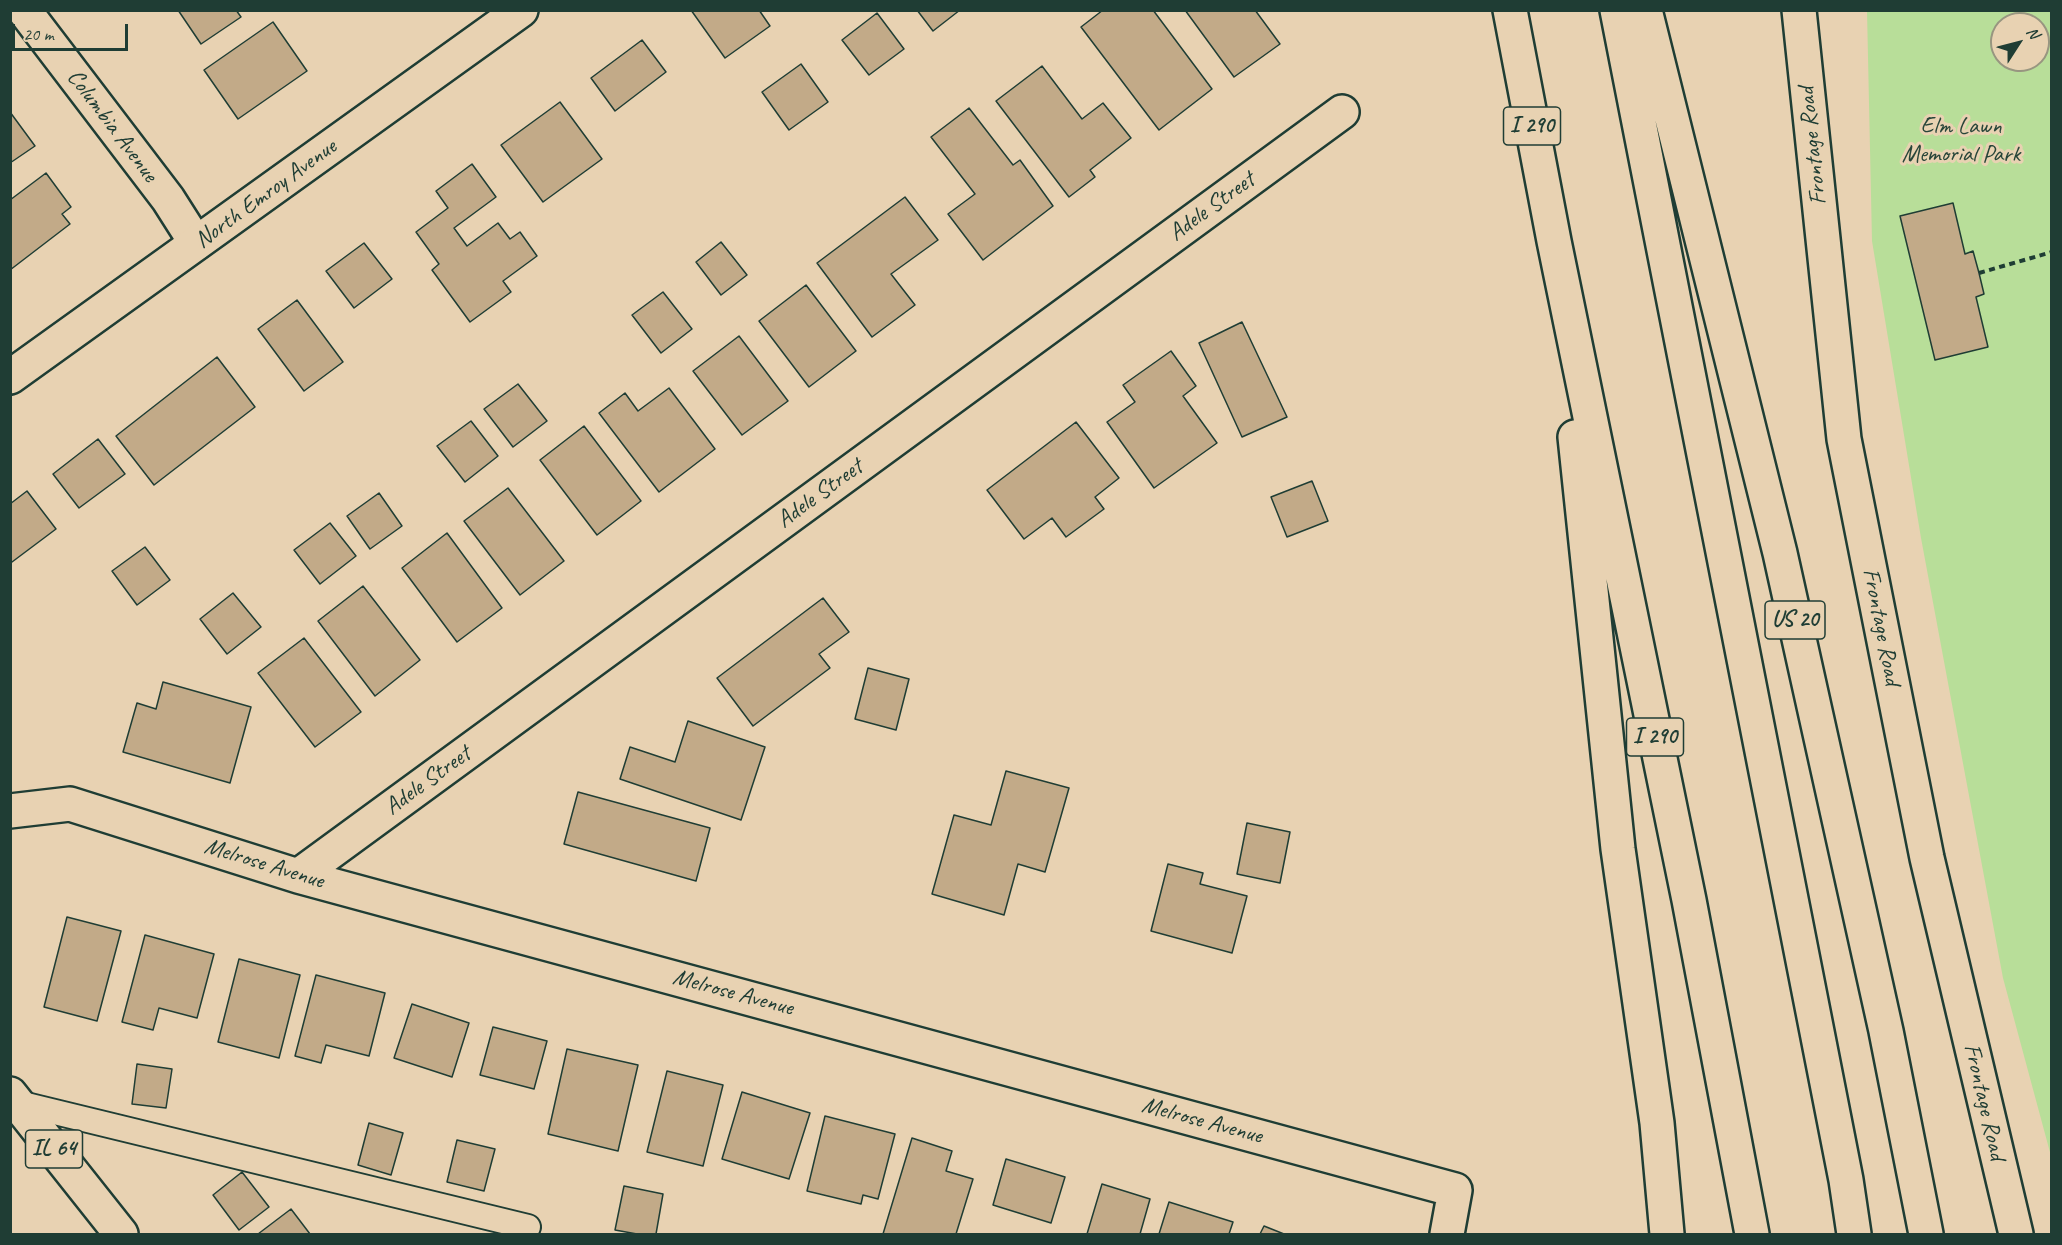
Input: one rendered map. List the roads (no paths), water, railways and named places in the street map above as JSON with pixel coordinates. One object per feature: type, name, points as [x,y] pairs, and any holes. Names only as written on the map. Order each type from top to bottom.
[{"type":"main road","name":"Columbia Avenue","points":[[24,10],[168,200],[196,243]]},
{"type":"main road","name":"North Emroy Avenue","points":[[10,377],[521,10]]},
{"type":"main road","name":"I 290","points":[[1510,10],[1554,241],[1689,900],[1752,1234]]},
{"type":"main road","points":[[1617,10],[1846,1180],[1854,1234]]},
{"type":"main road","name":"US 20","points":[[1645,10],[1780,553],[1886,1031],[1926,1234]]},
{"type":"main road","name":"Frontage Road","points":[[1799,10],[1844,440],[1927,858],[2016,1234]]},
{"type":"main road","name":"Adele Street","points":[[298,876],[1342,112]]},
{"type":"main road","points":[[1554,241],[1618,849],[1657,1123],[1667,1234]]},
{"type":"main road","name":"Melrose Avenue","points":[[10,811],[70,804],[298,876],[1455,1190],[1447,1234]]},
{"type":"main road","name":"IL 64","points":[[14,1098],[121,1234]]},
{"type":"lane","points":[[14,1098],[528,1227]]},
{"type":"park label","name":"Elm Lawn Memorial Park","points":[[1961,141]]}]
